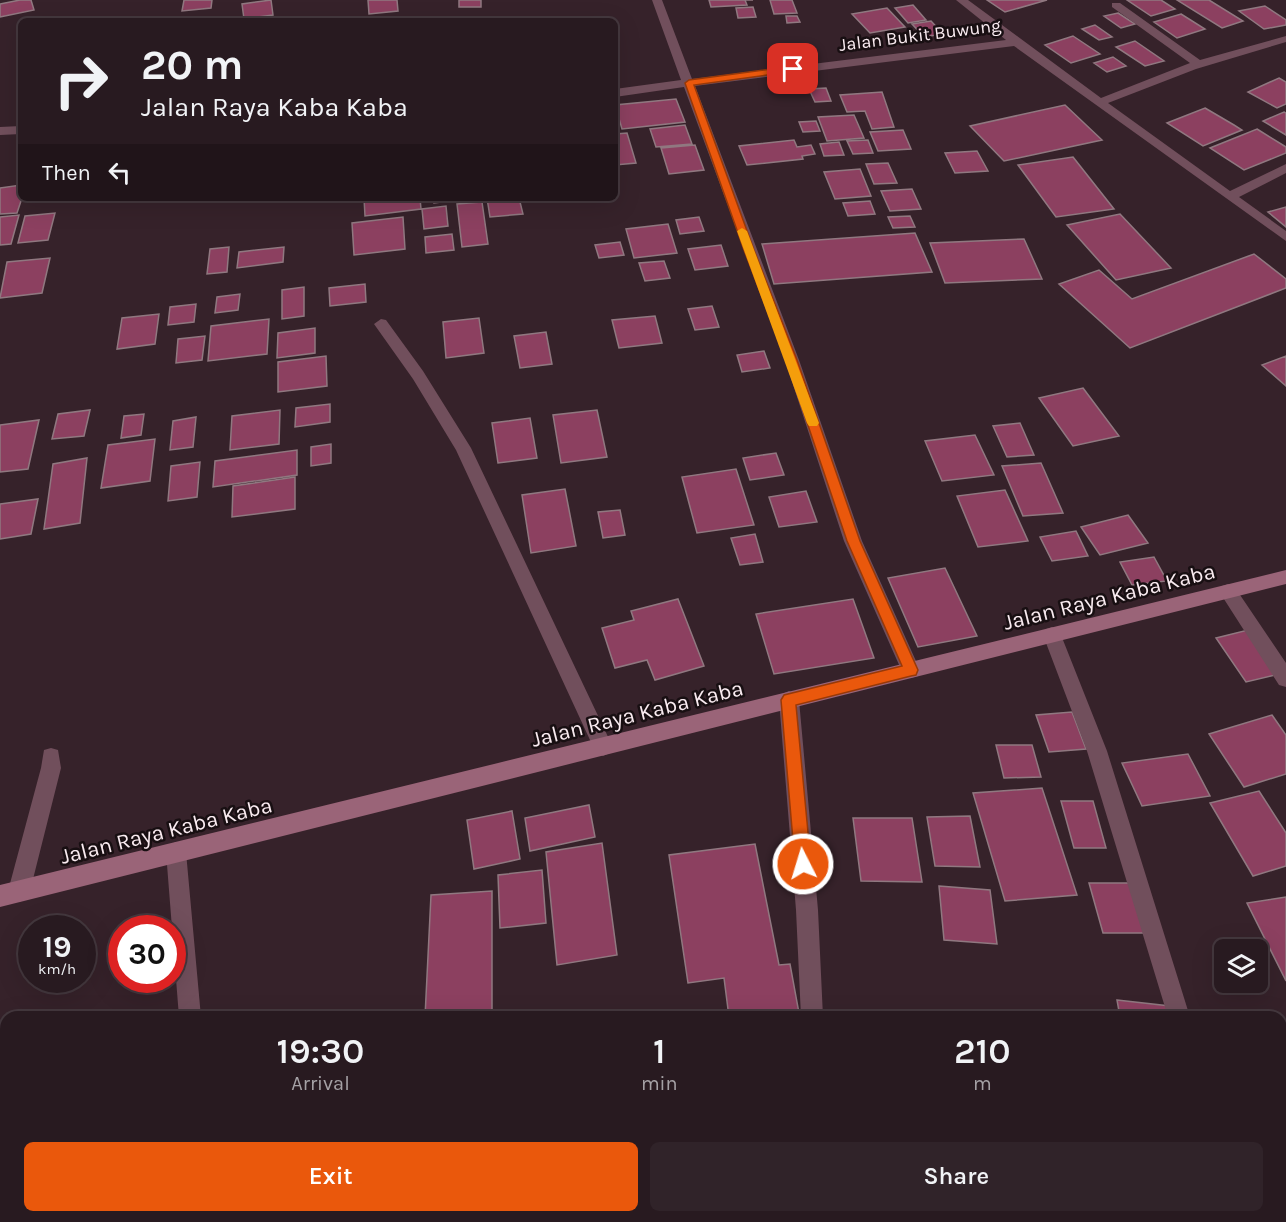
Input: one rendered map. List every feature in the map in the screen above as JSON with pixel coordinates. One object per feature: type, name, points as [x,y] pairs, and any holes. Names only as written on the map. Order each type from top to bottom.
[{"type":"street","points":[[657,0],[792,360],[853,541],[911,670]]},
{"type":"street","points":[[961,0],[1286,237]]},
{"type":"street","points":[[1116,5],[1199,64]]},
{"type":"street","points":[[1100,102],[1199,64],[1286,39]]},
{"type":"street","name":"Jalan Bukit Buwung","points":[[618,93],[834,63],[1016,42]]},
{"type":"street","points":[[0,131],[18,130]]},
{"type":"street","points":[[1230,196],[1286,168]]},
{"type":"street","points":[[381,324],[418,375],[463,448],[603,747]]},
{"type":"street","name":"Jalan Raya Kaba Kaba","points":[[9,893],[1286,577]]},
{"type":"street","points":[[1228,591],[1286,680]]},
{"type":"street","points":[[1052,635],[1097,751],[1177,1011]]},
{"type":"street","points":[[789,700],[807,910],[812,1011]]},
{"type":"street","points":[[9,893],[51,768],[51,757]]},
{"type":"street","points":[[176,852],[189,1011]]},
{"type":"building","points":[[31,0],[34,10],[0,17],[0,4]]},
{"type":"building","points":[[184,0],[212,0],[211,8],[182,11]]},
{"type":"building","points":[[271,0],[273,15],[244,18],[242,4]]},
{"type":"building","points":[[368,0],[397,0],[398,11],[369,14]]},
{"type":"building","points":[[459,0],[481,0],[481,7],[459,7]]},
{"type":"building","points":[[709,0],[745,0],[747,5],[711,7]]},
{"type":"building","points":[[770,0],[792,0],[797,13],[774,14]]},
{"type":"building","points":[[987,0],[1047,0],[1005,12]]},
{"type":"building","points":[[1127,0],[1161,0],[1175,9],[1151,16]]},
{"type":"building","points":[[1177,0],[1209,0],[1243,21],[1222,28]]},
{"type":"building","points":[[913,5],[926,20],[908,23],[895,8]]},
{"type":"building","points":[[1265,6],[1286,20],[1286,25],[1264,29],[1239,11]]},
{"type":"building","points":[[753,7],[756,17],[738,18],[736,8]]},
{"type":"building","points":[[887,8],[905,27],[870,33],[852,14]]},
{"type":"building","points":[[1118,13],[1135,24],[1121,28],[1104,16]]},
{"type":"building","points":[[1181,14],[1205,29],[1177,38],[1154,22]]},
{"type":"building","points":[[786,16],[797,16],[800,22],[787,23]]},
{"type":"building","points":[[931,21],[943,34],[924,37],[912,24]]},
{"type":"building","points":[[1095,25],[1112,37],[1099,40],[1082,29]]},
{"type":"building","points":[[1073,36],[1100,54],[1071,63],[1045,45]]},
{"type":"building","points":[[1135,41],[1164,61],[1145,66],[1116,47]]},
{"type":"building","points":[[1113,57],[1126,66],[1107,72],[1094,63]]},
{"type":"building","points":[[1279,78],[1286,82],[1286,104],[1277,108],[1248,92]]},
{"type":"building","points":[[826,88],[831,101],[815,102],[809,89]]},
{"type":"building","points":[[882,92],[894,127],[872,129],[865,111],[847,112],[840,95]]},
{"type":"building","points":[[676,99],[685,122],[622,129],[618,105]]},
{"type":"building","points":[[1065,105],[1102,140],[1004,161],[970,126]]},
{"type":"building","points":[[1205,108],[1242,130],[1203,146],[1167,123]]},
{"type":"building","points":[[1286,113],[1286,135],[1263,121]]},
{"type":"building","points":[[854,115],[864,138],[827,141],[818,117]]},
{"type":"building","points":[[816,121],[820,131],[803,132],[799,122]]},
{"type":"building","points":[[685,125],[692,144],[656,147],[650,129]]},
{"type":"building","points":[[1257,129],[1286,147],[1286,153],[1244,170],[1210,148]]},
{"type":"building","points":[[903,130],[911,149],[878,151],[870,132]]},
{"type":"building","points":[[627,133],[636,163],[618,165],[618,134]]},
{"type":"building","points":[[794,140],[797,147],[811,145],[815,154],[802,156],[803,159],[747,165],[739,146]]},
{"type":"building","points":[[868,140],[873,153],[853,154],[847,141]]},
{"type":"building","points":[[839,142],[844,155],[824,156],[820,144]]},
{"type":"building","points":[[695,145],[704,170],[669,174],[661,148]]},
{"type":"building","points":[[977,151],[988,171],[955,173],[945,153]]},
{"type":"building","points":[[1073,157],[1114,209],[1056,217],[1018,165]]},
{"type":"building","points":[[888,163],[897,183],[874,184],[866,164]]},
{"type":"building","points":[[860,169],[871,196],[835,199],[824,172]]},
{"type":"building","points":[[18,185],[18,201],[21,201],[17,213],[0,214],[0,188]]},
{"type":"building","points":[[912,189],[921,209],[890,211],[881,191]]},
{"type":"building","points":[[364,201],[420,201],[421,209],[365,216]]},
{"type":"building","points":[[487,201],[520,201],[523,214],[490,217]]},
{"type":"building","points":[[870,201],[875,214],[848,216],[843,203]]},
{"type":"building","points":[[482,202],[488,244],[462,247],[457,204]]},
{"type":"building","points":[[446,206],[448,226],[424,229],[422,209]]},
{"type":"building","points":[[1286,207],[1286,227],[1268,212]]},
{"type":"building","points":[[55,213],[48,240],[18,243],[25,216]]},
{"type":"building","points":[[1120,214],[1171,268],[1116,280],[1067,225]]},
{"type":"building","points":[[19,215],[11,244],[0,245],[0,217]]},
{"type":"building","points":[[910,216],[915,227],[893,228],[888,217]]},
{"type":"building","points":[[403,217],[405,249],[354,255],[352,223]]},
{"type":"building","points":[[699,217],[704,231],[680,234],[676,220]]},
{"type":"building","points":[[668,224],[677,253],[634,258],[626,229]]},
{"type":"building","points":[[915,233],[932,272],[774,284],[762,244]]},
{"type":"building","points":[[452,234],[454,250],[426,253],[425,237]]},
{"type":"building","points":[[1024,239],[1042,279],[945,283],[930,243]]},
{"type":"building","points":[[620,242],[624,255],[599,258],[595,245]]},
{"type":"building","points":[[721,245],[728,266],[695,270],[688,249]]},
{"type":"building","points":[[229,247],[227,272],[207,274],[210,249]]},
{"type":"building","points":[[284,247],[283,262],[237,268],[239,252]]},
{"type":"building","points":[[1254,254],[1286,279],[1286,288],[1130,348],[1059,284],[1099,270],[1132,299]]},
{"type":"building","points":[[50,258],[42,293],[0,298],[7,262]]},
{"type":"building","points":[[664,261],[670,278],[645,281],[639,263]]},
{"type":"building","points":[[365,284],[366,302],[330,306],[329,288]]},
{"type":"building","points":[[304,287],[304,316],[282,319],[282,290]]},
{"type":"building","points":[[240,294],[238,310],[215,313],[217,297]]},
{"type":"building","points":[[196,304],[194,322],[168,325],[170,307]]},
{"type":"building","points":[[712,306],[719,327],[695,330],[688,309]]},
{"type":"building","points":[[159,314],[155,344],[117,349],[122,318]]},
{"type":"building","points":[[655,316],[662,343],[619,348],[612,320]]},
{"type":"building","points":[[479,318],[484,353],[446,358],[443,322]]},
{"type":"building","points":[[269,319],[267,354],[208,361],[211,326]]},
{"type":"building","points":[[315,328],[315,353],[277,358],[278,333]]},
{"type":"building","points":[[546,332],[552,364],[520,368],[514,336]]},
{"type":"building","points":[[205,336],[202,360],[176,363],[178,339]]},
{"type":"building","points":[[764,351],[770,368],[742,372],[737,355]]},
{"type":"building","points":[[326,356],[327,386],[278,392],[278,362]]},
{"type":"building","points":[[1286,356],[1286,386],[1262,365]]},
{"type":"building","points":[[1083,388],[1119,436],[1073,446],[1039,398]]},
{"type":"building","points":[[330,404],[330,422],[295,427],[296,408]]},
{"type":"building","points":[[90,410],[84,436],[52,439],[58,414]]},
{"type":"building","points":[[280,410],[279,444],[230,450],[232,416]]},
{"type":"building","points":[[597,410],[607,457],[561,463],[553,415]]},
{"type":"building","points":[[144,414],[141,435],[121,438],[124,416]]},
{"type":"building","points":[[196,417],[193,447],[170,450],[173,421]]},
{"type":"building","points":[[530,418],[537,458],[498,463],[492,423]]},
{"type":"building","points":[[39,420],[28,469],[0,472],[0,425]]},
{"type":"building","points":[[1020,423],[1034,455],[1007,457],[993,426]]},
{"type":"building","points":[[975,435],[994,475],[942,481],[925,441]]},
{"type":"building","points":[[155,439],[150,481],[101,488],[108,445]]},
{"type":"building","points":[[331,444],[331,463],[311,466],[311,447]]},
{"type":"building","points":[[297,450],[297,475],[213,487],[215,461]]},
{"type":"building","points":[[776,453],[784,475],[750,480],[743,458]]},
{"type":"building","points":[[87,458],[80,523],[44,529],[53,464]]},
{"type":"building","points":[[200,462],[197,497],[168,501],[171,466]]},
{"type":"building","points":[[1041,463],[1063,513],[1023,516],[1002,466]]},
{"type":"building","points":[[736,469],[754,525],[697,533],[682,477]]},
{"type":"building","points":[[295,477],[295,509],[232,517],[233,486]]},
{"type":"building","points":[[565,489],[576,546],[531,553],[522,495]]},
{"type":"building","points":[[1005,490],[1028,541],[978,547],[957,496]]},
{"type":"building","points":[[806,491],[817,522],[779,527],[769,497]]},
{"type":"building","points":[[38,499],[31,534],[0,539],[0,504]]},
{"type":"building","points":[[620,510],[625,535],[603,538],[598,512]]},
{"type":"building","points":[[1128,515],[1148,543],[1100,555],[1081,527]]},
{"type":"building","points":[[1076,531],[1088,556],[1052,561],[1040,537]]},
{"type":"building","points":[[755,534],[763,562],[740,565],[731,538]]},
{"type":"building","points":[[1154,557],[1167,581],[1132,585],[1120,562]]},
{"type":"building","points":[[945,568],[977,636],[918,647],[888,578]]},
{"type":"building","points":[[678,599],[704,666],[655,680],[647,660],[615,668],[602,628],[634,620],[631,611]]},
{"type":"building","points":[[853,599],[874,658],[774,674],[756,614]]},
{"type":"building","points":[[1248,630],[1279,674],[1246,682],[1216,638]]},
{"type":"building","points":[[1072,712],[1086,749],[1049,752],[1036,715]]},
{"type":"building","points":[[1272,715],[1286,735],[1286,774],[1244,787],[1209,734]]},
{"type":"building","points":[[996,745],[1032,745],[1041,777],[1004,778]]},
{"type":"building","points":[[1188,754],[1210,796],[1142,806],[1122,763]]},
{"type":"building","points":[[1042,788],[1077,895],[1005,901],[973,793]]},
{"type":"building","points":[[1259,791],[1286,833],[1286,866],[1253,876],[1210,803]]},
{"type":"building","points":[[1061,801],[1093,801],[1106,848],[1074,848]]},
{"type":"building","points":[[589,805],[595,837],[530,851],[525,818]]},
{"type":"building","points":[[512,811],[520,859],[474,869],[467,820]]},
{"type":"building","points":[[970,816],[980,867],[935,866],[927,817]]},
{"type":"building","points":[[853,818],[912,818],[922,882],[861,881]]},
{"type":"building","points":[[602,843],[617,955],[557,965],[546,852]]},
{"type":"building","points":[[755,844],[779,965],[790,964],[799,1011],[728,1011],[724,978],[688,983],[669,855]]},
{"type":"building","points":[[542,870],[546,923],[500,928],[498,875]]},
{"type":"building","points":[[1089,883],[1132,883],[1146,933],[1103,933]]},
{"type":"building","points":[[939,886],[990,890],[997,944],[944,940]]},
{"type":"building","points":[[492,891],[492,1011],[425,1011],[431,895]]},
{"type":"building","points":[[1286,897],[1286,981],[1268,945],[1268,939],[1265,939],[1247,903]]},
{"type":"building","points":[[1117,1000],[1170,1006],[1171,1011],[1119,1011]]},
{"type":"slow traffic","points":[[742,231],[792,360],[813,423]]},
{"type":"route","points":[[793,69],[689,83],[749,250],[792,360],[853,541],[911,670],[789,700],[803,864]]}]
